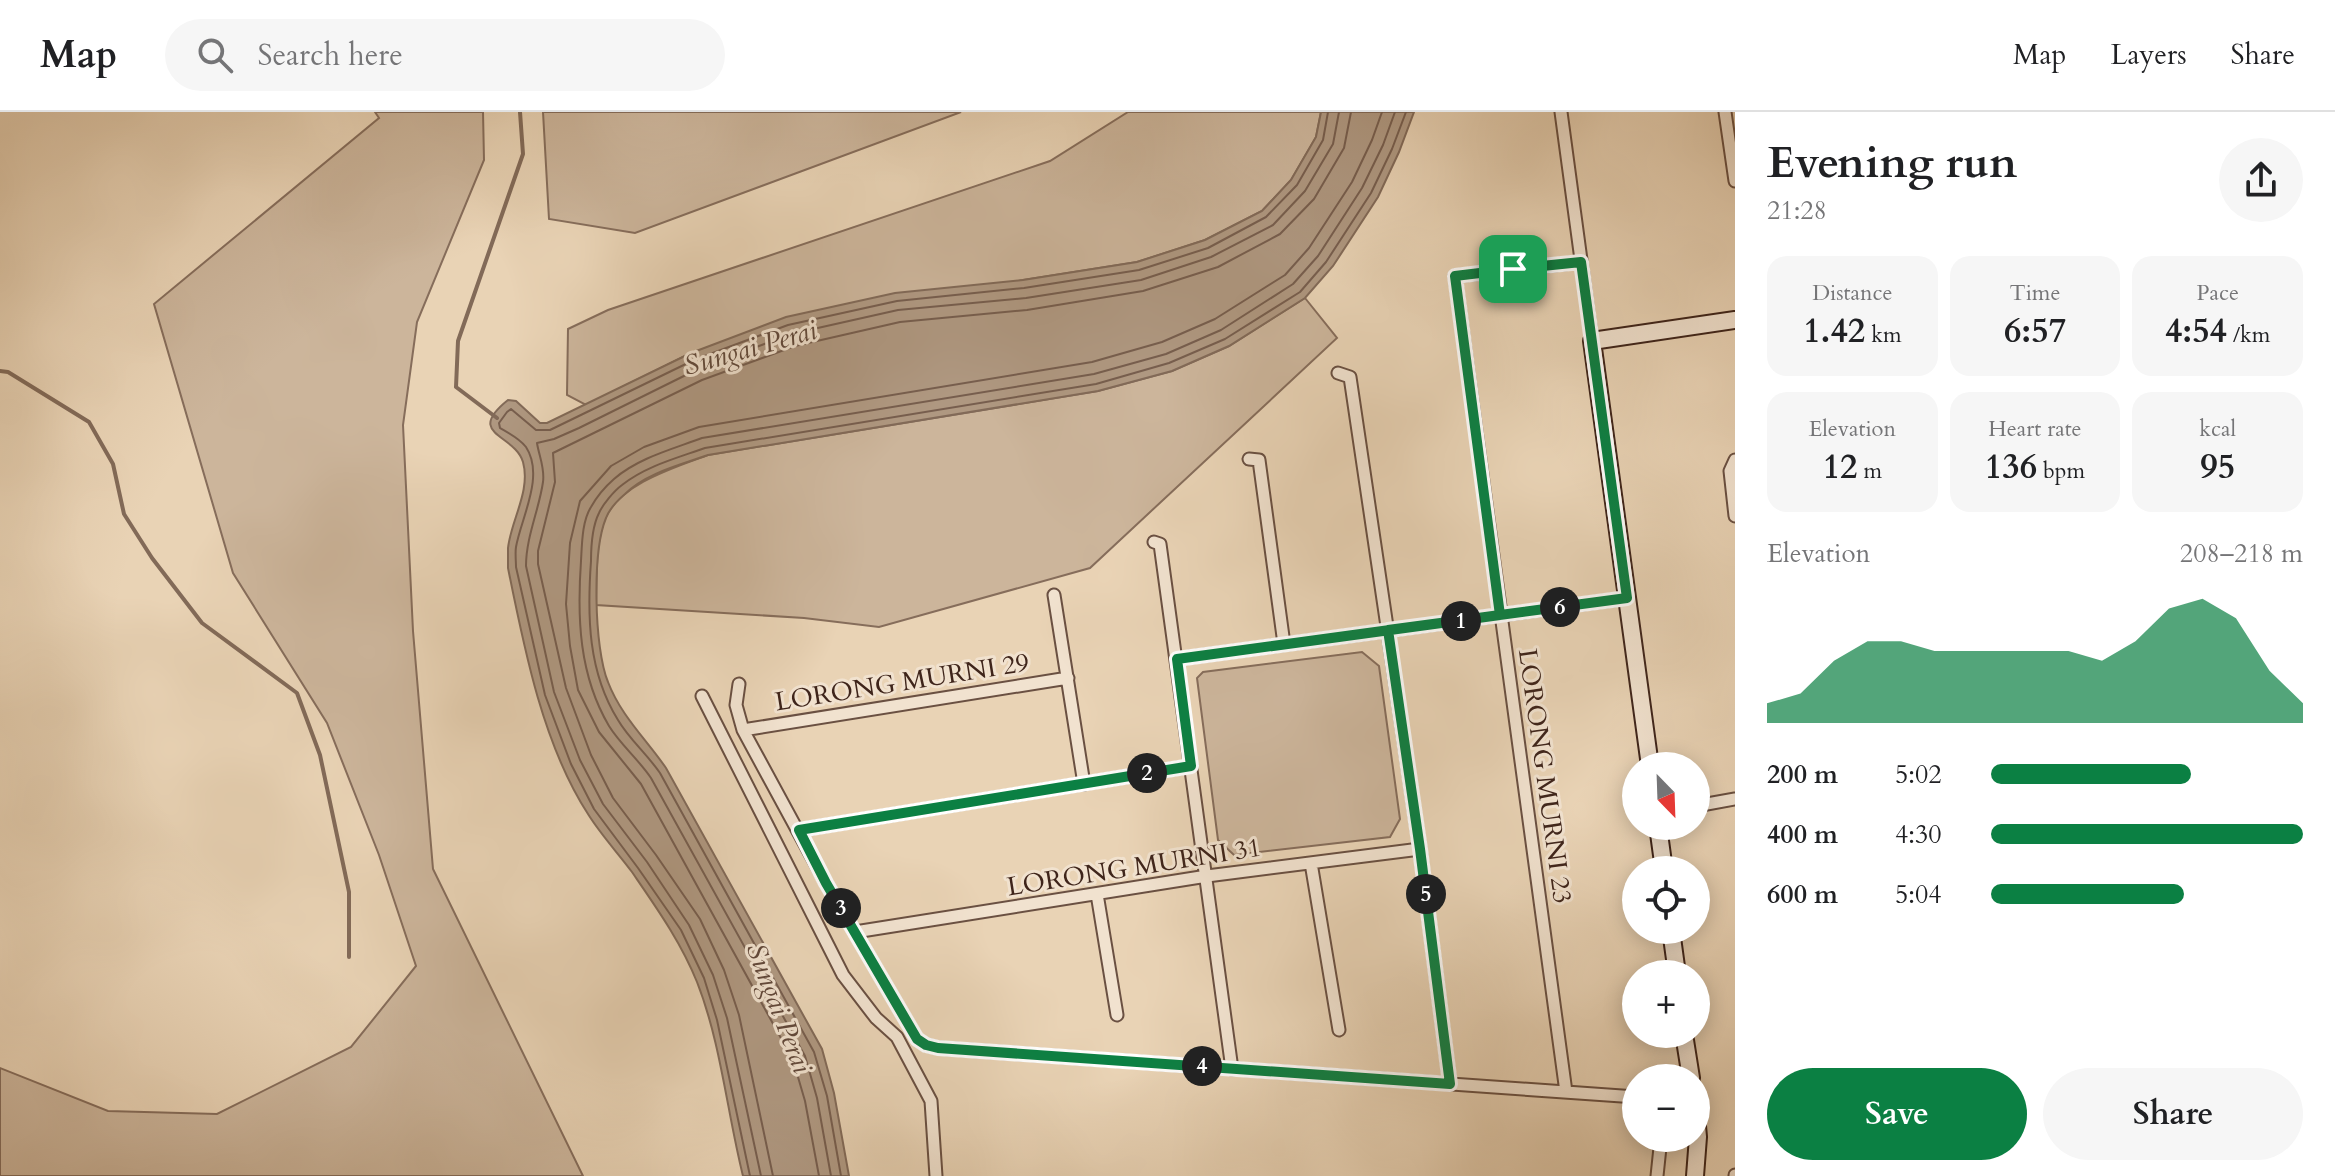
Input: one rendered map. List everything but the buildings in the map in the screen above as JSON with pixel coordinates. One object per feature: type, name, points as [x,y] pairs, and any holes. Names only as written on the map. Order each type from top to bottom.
[{"type":"street","points":[[1561,112],[1648,752]]},
{"type":"street","points":[[1725,112],[1735,181]]},
{"type":"street","name":"LORONG MURNI 23","points":[[1566,1092],[1455,276],[1581,262]]},
{"type":"street","points":[[1592,341],[1735,320]]},
{"type":"street","points":[[1338,373],[1350,377],[1420,849],[1450,1084]]},
{"type":"street","points":[[1249,459],[1259,460],[1284,644]]},
{"type":"street","points":[[1734,461],[1730,481],[1735,516]]},
{"type":"street","points":[[1154,542],[1160,544],[1232,1069]]},
{"type":"street","points":[[1054,595],[1084,784]]},
{"type":"street","points":[[1177,659],[1627,598]]},
{"type":"street","name":"LORONG MURNI 29","points":[[743,730],[1068,678]]},
{"type":"street","points":[[739,684],[736,705],[743,730],[826,883],[917,1039],[926,1045],[1622,1096]]},
{"type":"street","points":[[702,696],[843,975],[876,1018],[897,1037],[931,1101],[936,1176]]},
{"type":"street","points":[[799,830],[1191,766]]},
{"type":"street","points":[[1710,803],[1735,799]]},
{"type":"street","name":"LORONG MURNI 31","points":[[855,932],[1207,876],[1420,849]]},
{"type":"street","points":[[1311,863],[1339,1030]]},
{"type":"street","points":[[1097,894],[1117,1015]]},
{"type":"street","points":[[1657,1176],[1660,1152]]},
{"type":"street","points":[[1695,1176],[1697,1152]]},
{"type":"shaded area","points":[[375,112],[483,112],[484,160],[417,322],[403,425],[413,631],[433,869],[583,1176],[0,1176],[0,1068],[108,1111],[217,1114],[351,1047],[416,966],[379,855],[327,723],[233,573],[154,304],[379,118]]},
{"type":"shaded area","points":[[543,112],[961,112],[635,233],[549,219]]},
{"type":"shaded area","points":[[1128,112],[1321,112],[1316,137],[1291,180],[1262,211],[1205,240],[1137,262],[1023,280],[691,353],[586,405],[567,395],[568,329],[608,310],[1050,161]]},
{"type":"shaded area","points":[[1305,298],[1337,338],[1090,568],[879,627],[804,618],[596,605],[598,550],[605,519],[622,496],[665,471],[708,455],[1098,391],[1172,371],[1229,346]]},
{"type":"shaded area","points":[[1362,652],[1379,666],[1400,819],[1390,837],[1234,855],[1218,840],[1197,678],[1203,672]]},
{"type":"water","name":"Sungai Perai","points":[[1321,112],[1414,112],[1378,197],[1333,266],[1305,298],[1229,346],[1172,371],[1098,391],[708,455],[643,480],[622,496],[607,515],[598,553],[596,600],[600,647],[608,682],[627,717],[666,768],[822,1049],[834,1093],[849,1176],[743,1176],[718,1053],[691,967],[650,898],[588,814],[572,787],[547,727],[528,663],[508,568],[510,537],[524,484],[523,462],[511,445],[491,428],[491,421],[508,400],[516,401],[540,423],[547,423],[691,353],[786,317],[895,293],[1023,280],[1137,262],[1205,240],[1262,211],[1291,180],[1316,137]]},
{"type":"waterway","points":[[497,418],[456,387],[458,341],[523,154],[520,112]]},
{"type":"waterway","points":[[0,371],[8,372],[89,422],[113,464],[124,514],[152,558],[202,623],[297,693],[320,755],[349,892],[349,957]]},
{"type":"route","points":[[1513,269],[1455,276],[1500,615],[1177,659],[1191,766],[799,830],[826,883],[917,1039],[938,1048],[1450,1084],[1420,849],[1388,630],[1627,598],[1581,262],[1513,269]]}]
